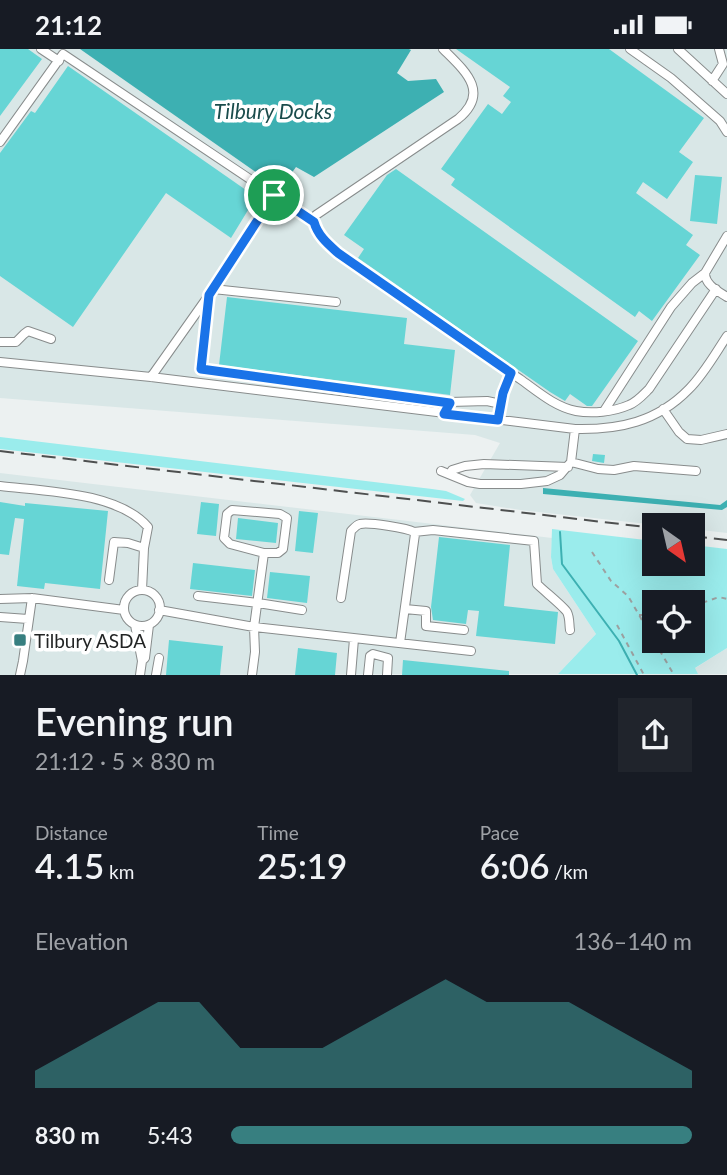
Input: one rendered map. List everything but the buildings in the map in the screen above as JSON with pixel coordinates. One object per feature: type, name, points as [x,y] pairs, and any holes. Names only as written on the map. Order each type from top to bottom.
[{"type":"street","points":[[41,49],[59,61]]},
{"type":"street","points":[[443,49],[471,80],[473,96],[467,110],[320,212],[314,219],[315,227],[338,253],[556,404],[568,409],[595,413],[628,405],[649,389],[716,289]]},
{"type":"street","points":[[630,49],[671,78],[720,121],[727,132]]},
{"type":"street","points":[[678,49],[727,94]]},
{"type":"street","points":[[712,81],[723,64],[719,49]]},
{"type":"street","points":[[0,142],[63,54],[314,222]]},
{"type":"street","points":[[150,377],[211,292],[274,195]]},
{"type":"street","points":[[604,411],[671,307],[692,283],[705,273],[727,236]]},
{"type":"street","points":[[705,273],[708,284],[727,297]]},
{"type":"street","points":[[211,292],[336,302]]},
{"type":"street","points":[[211,292],[201,369],[450,403],[487,401],[501,404]]},
{"type":"street","points":[[0,342],[16,342],[28,331],[51,339]]},
{"type":"street","points":[[0,362],[601,430],[634,423],[663,409],[690,388],[727,336]]},
{"type":"street","points":[[498,420],[503,393],[511,373]]},
{"type":"street","points":[[444,414],[450,403]]},
{"type":"street","points":[[663,409],[678,432],[687,439],[701,440],[727,434]]},
{"type":"street","points":[[575,429],[570,465],[553,479],[521,484],[474,483],[445,473],[474,464],[570,465],[614,470],[634,466],[696,471]]},
{"type":"street","points":[[0,486],[93,497],[143,520],[148,527],[142,590]]},
{"type":"street","points":[[232,510],[281,514],[286,518],[283,549],[278,553],[264,552],[230,544],[224,538],[228,514],[232,510]]},
{"type":"street","points":[[341,598],[351,531],[362,523],[414,531],[433,530],[534,541],[537,584],[569,615],[570,630]]},
{"type":"street","points":[[400,643],[414,531]]},
{"type":"street","points":[[109,580],[114,542],[145,546]]},
{"type":"street","points":[[252,674],[254,627],[264,552]]},
{"type":"street","points":[[135,625],[149,625],[157,618],[159,610],[158,600],[154,595],[142,590],[127,598],[124,610],[126,617],[135,625],[142,661],[140,674]]},
{"type":"street","points":[[198,596],[302,610]]},
{"type":"street","points":[[0,599],[32,598],[124,610]]},
{"type":"street","points":[[20,674],[32,598]]},
{"type":"street","points":[[405,609],[426,611],[426,626],[464,630]]},
{"type":"street","points":[[159,610],[254,627],[471,651]]},
{"type":"street","points":[[0,617],[28,619]]},
{"type":"street","points":[[142,661],[145,658],[149,625]]},
{"type":"street","points":[[351,674],[354,639]]},
{"type":"street","points":[[368,674],[370,656],[373,654],[388,657],[387,674]]},
{"type":"street","points":[[156,674],[159,658]]},
{"type":"path","points":[[592,552],[611,581],[628,596],[674,674]]},
{"type":"path","points":[[705,602],[719,597],[727,599]]},
{"type":"path","points":[[617,625],[643,674]]},
{"type":"shaded area","points":[[0,49],[727,49],[727,533],[705,530],[705,513],[642,513],[642,523],[476,503],[470,495],[500,443],[475,435],[0,398]]},
{"type":"shaded area","points":[[0,437],[432,489],[446,491],[465,499],[463,501],[0,449]]},
{"type":"shaded area","points":[[0,473],[552,538],[553,569],[596,634],[558,674],[0,675]]},
{"type":"shaded area","points":[[552,529],[642,540],[642,576],[705,576],[705,546],[727,549],[727,648],[695,668],[698,674],[558,674],[596,634],[553,569]]},
{"type":"shaded area","points":[[727,648],[727,674],[698,674],[694,669]]},
{"type":"water","name":"Tilbury Docks","points":[[80,49],[409,49],[411,50],[397,73],[408,81],[436,79],[444,92],[314,177],[296,167],[280,189]]},
{"type":"water","points":[[543,488],[720,505],[727,500],[727,507],[722,510],[543,494]]},
{"type":"waterway","points":[[560,532],[562,564],[619,641],[637,675]]},
{"type":"railway","points":[[0,451],[642,527]]},
{"type":"railway","points":[[705,537],[727,540]]},
{"type":"place","name":"Tilbury ASDA","points":[[20,640]]},
{"type":"route","points":[[274,195],[314,222],[322,238],[338,253],[511,373],[503,393],[498,420],[444,414],[450,403],[201,369],[209,295],[274,195]]}]
